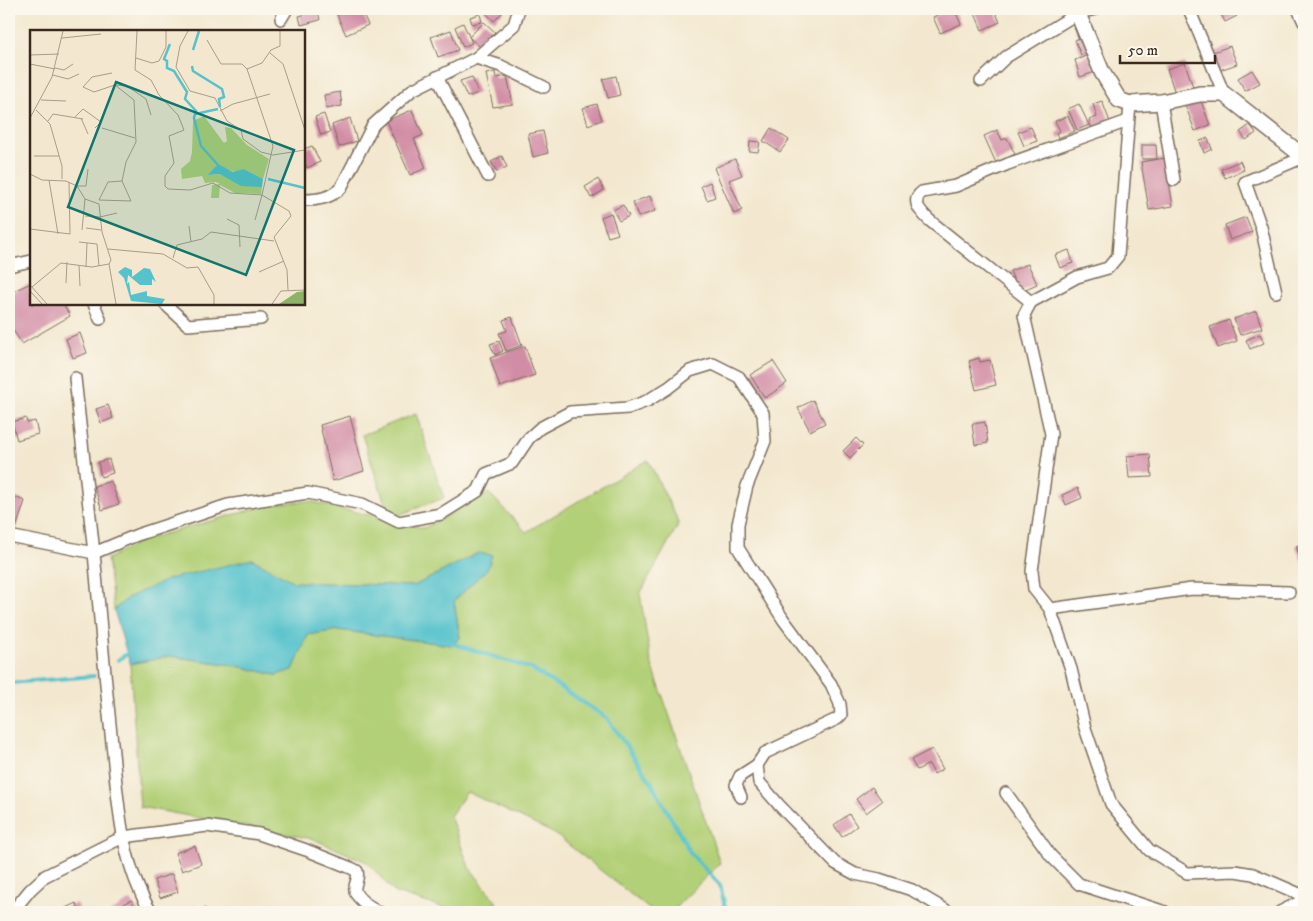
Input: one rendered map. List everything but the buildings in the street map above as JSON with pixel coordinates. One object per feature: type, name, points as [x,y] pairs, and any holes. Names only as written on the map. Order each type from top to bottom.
[{"type":"street","points":[[305,200],[327,198],[335,194],[341,188],[373,125],[412,90],[476,58],[514,25],[519,9]]},
{"type":"street","points":[[981,80],[1006,57],[1077,11],[1096,9]]},
{"type":"street","points":[[1189,9],[1224,94],[1304,156],[1245,182],[1261,227],[1276,292]]},
{"type":"street","points":[[1298,9],[1304,22]]},
{"type":"street","points":[[1077,11],[1102,72],[1119,100],[1130,104],[1161,102],[1200,94],[1224,94]]},
{"type":"street","points":[[476,58],[501,66],[544,87]]},
{"type":"street","points":[[437,76],[488,176]]},
{"type":"street","points":[[1161,102],[1174,180]]},
{"type":"street","points":[[1130,104],[1118,256],[1108,268],[1077,277],[1031,302],[1024,316],[1051,434],[1032,572],[1034,589],[1050,609],[1072,669],[1085,728],[1111,804],[1149,850],[1187,873],[1235,870],[1254,874],[1304,896]]},
{"type":"street","points":[[1031,302],[929,220],[918,208],[917,199],[919,194],[956,186],[1008,164],[1128,121]]},
{"type":"street","points":[[9,266],[30,261]]},
{"type":"street","points":[[94,305],[100,319]]},
{"type":"street","points":[[166,305],[188,325],[261,319]]},
{"type":"street","points":[[9,536],[94,553],[137,535],[228,505],[308,492],[362,504],[399,522],[441,514],[478,490],[486,474],[512,463],[530,438],[540,428],[570,412],[628,408],[647,401],[690,371],[713,364],[739,377],[762,412],[765,441],[745,496],[738,524],[738,548],[783,619],[831,684],[840,704],[841,715],[837,719],[765,753],[757,765],[740,776],[736,785],[742,797]]},
{"type":"street","points":[[75,378],[123,838],[135,881],[142,898],[152,912]]},
{"type":"street","points":[[1050,609],[1192,588],[1289,592]]},
{"type":"street","points":[[757,765],[759,782],[835,863],[855,874],[879,879],[912,890],[949,912]]},
{"type":"street","points":[[1006,793],[1051,856],[1079,884],[1165,912]]},
{"type":"street","points":[[12,912],[30,890],[45,876],[123,838],[207,826],[259,834],[306,850],[357,871],[355,891],[366,904],[379,912]]},
{"type":"street","points":[[1280,912],[1304,900]]},
{"type":"green space","points":[[416,414],[444,498],[390,518],[362,435]]},
{"type":"green space","points":[[648,460],[679,523],[640,594],[651,662],[720,863],[671,912],[653,912],[555,834],[467,792],[450,816],[469,867],[497,903],[458,912],[395,893],[367,862],[313,839],[140,807],[130,664],[170,656],[233,665],[276,675],[293,669],[307,635],[338,630],[451,645],[460,638],[454,601],[487,568],[478,553],[414,586],[294,582],[252,559],[129,597],[114,610],[107,559],[143,540],[272,504],[309,501],[424,528],[489,493],[526,532]]},
{"type":"water","points":[[478,553],[492,555],[488,568],[454,601],[460,638],[451,645],[338,630],[308,635],[293,670],[276,675],[233,665],[170,656],[130,664],[114,610],[129,597],[169,579],[252,559],[294,582],[414,586]]},
{"type":"waterway","points":[[448,642],[532,669],[607,718],[651,782],[691,854],[720,885],[726,912]]},
{"type":"waterway","points":[[118,660],[130,652]]},
{"type":"waterway","points":[[9,683],[94,676]]}]
